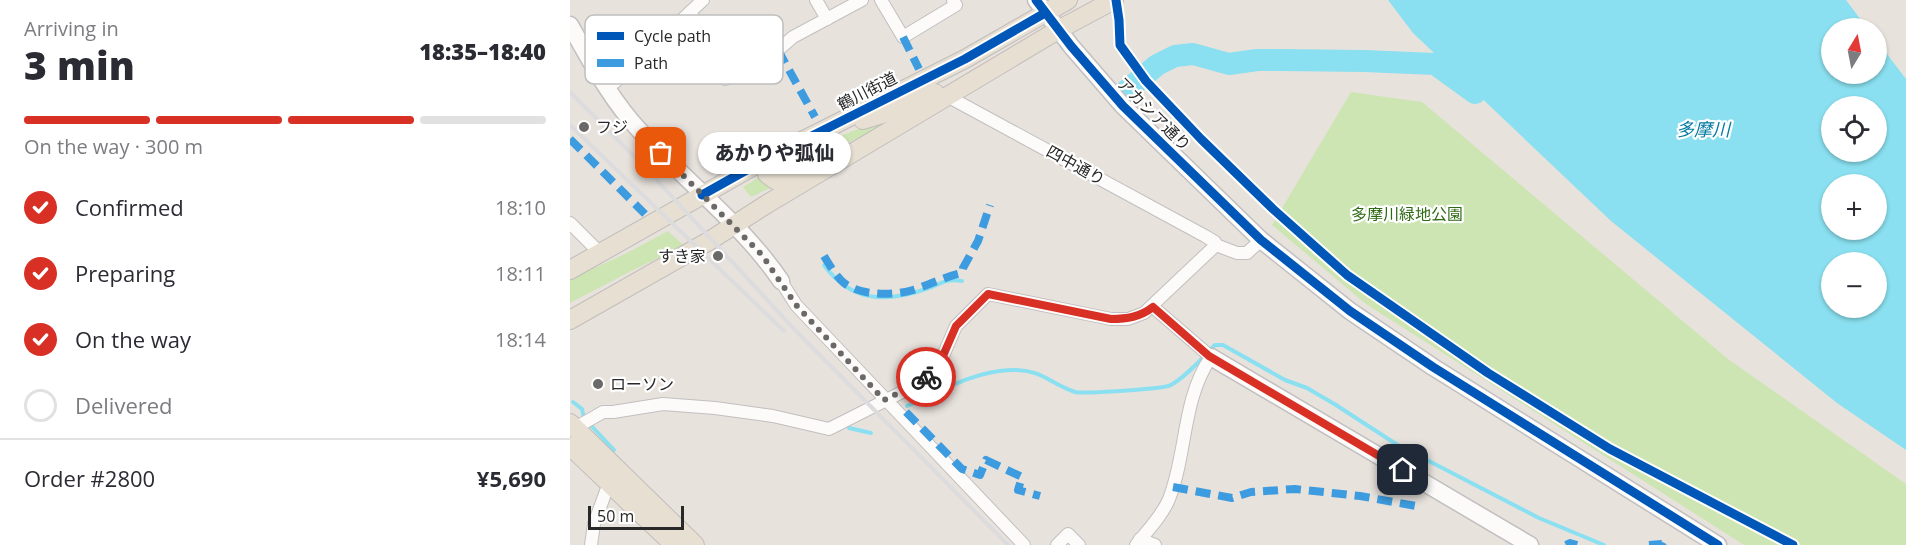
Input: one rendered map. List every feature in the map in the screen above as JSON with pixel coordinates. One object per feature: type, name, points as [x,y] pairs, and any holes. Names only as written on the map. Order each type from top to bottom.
[{"type":"main road","points":[[570,320],[734,225],[1058,30],[1114,0]]},
{"type":"main road","name":"鶴川街道","points":[[570,270],[768,158],[965,59],[1040,6],[1067,1]]},
{"type":"main road","points":[[812,136],[902,108],[935,93],[946,96]]},
{"type":"main road","points":[[768,158],[767,174],[773,179],[779,179],[806,164],[879,138]]},
{"type":"main road","points":[[581,423],[695,545]]},
{"type":"main road","points":[[570,446],[675,545]]},
{"type":"street","points":[[687,15],[704,0]]},
{"type":"street","points":[[816,0],[827,19]]},
{"type":"street","points":[[783,46],[793,38],[862,0]]},
{"type":"street","points":[[881,0],[903,37],[956,5],[953,0]]},
{"type":"street","name":"アカシア通り","points":[[1040,6],[1123,106],[1262,240],[1359,317],[1434,367],[1718,545]]},
{"type":"street","points":[[570,25],[585,51]]},
{"type":"street","points":[[605,84],[638,130],[762,255],[796,305],[1024,545]]},
{"type":"street","points":[[607,88],[612,84]]},
{"type":"street","name":"四中通り","points":[[946,96],[1205,236],[1220,247]]},
{"type":"street","points":[[570,223],[600,253]]},
{"type":"street","points":[[581,423],[603,412],[663,404],[773,416],[829,429],[916,385],[932,373],[939,365],[956,326],[988,294],[1111,319],[1128,319],[1153,307],[1175,282],[1220,247],[1237,253],[1247,252],[1262,240]]},
{"type":"street","points":[[1153,307],[1208,355],[1530,545]]},
{"type":"street","points":[[1155,545],[1138,542],[1167,503],[1177,473],[1192,399],[1208,355]]},
{"type":"street","points":[[591,545],[594,524],[609,483]]},
{"type":"street","points":[[1057,545],[1068,534],[1079,545]]},
{"type":"green space","name":"多摩川緑地公園","points":[[1351,92],[1422,102],[1728,359],[1906,484],[1906,545],[1744,545],[1366,304],[1272,225]]},
{"type":"green space","points":[[907,111],[865,135],[805,161],[780,175],[771,165],[884,118]]},
{"type":"green space","points":[[763,175],[774,186],[751,197],[743,187]]},
{"type":"green space","points":[[668,231],[684,246],[570,303],[570,279]]},
{"type":"water","name":"多摩川","points":[[1388,0],[1846,0],[1860,18],[1821,18],[1821,84],[1887,84],[1887,54],[1906,79],[1906,450],[1837,403],[1611,221],[1413,33]]},
{"type":"waterway","points":[[1126,91],[1157,65],[1175,56],[1193,54],[1229,64],[1257,60],[1435,64],[1475,93]]},
{"type":"waterway","points":[[824,265],[846,286],[857,293],[870,296],[911,294],[948,281],[962,281]]},
{"type":"waterway","points":[[907,406],[970,378],[997,371],[1022,370],[1038,374],[1075,392],[1165,387],[1183,376],[1215,345],[1223,345],[1285,380],[1307,388],[1396,444],[1539,518],[1604,545]]},
{"type":"waterway","points":[[573,402],[582,409],[584,418],[614,450]]},
{"type":"waterway","points":[[849,428],[871,433]]},
{"type":"railway","points":[[570,92],[641,163],[795,330],[1008,545]]},
{"type":"railway","points":[[570,125],[784,331]]},
{"type":"marked path","points":[[903,37],[919,69]]},
{"type":"marked path","points":[[783,59],[815,117]]},
{"type":"marked path","points":[[570,139],[645,214]]},
{"type":"marked path","points":[[824,256],[833,271],[851,287],[868,293],[887,294],[913,290],[962,273],[978,241],[990,205]]},
{"type":"marked path","points":[[906,412],[962,469],[980,475],[986,460],[1022,477],[1018,490],[1040,496]]},
{"type":"marked path","points":[[1173,487],[1232,498],[1251,492],[1295,489],[1360,496],[1416,506]]},
{"type":"marked path","points":[[1649,545],[1662,544],[1664,540]]},
{"type":"marked path","points":[[1566,545],[1570,543],[1577,545]]},
{"type":"cycle path","points":[[1036,0],[1071,46],[1123,106],[1261,240],[1350,311],[1433,367],[1718,545]]},
{"type":"cycle path","points":[[1116,0],[1120,45],[1146,81],[1201,139],[1273,209],[1347,275],[1488,373],[1610,449],[1793,545]]},
{"type":"cycle path","points":[[702,195],[768,158],[965,59],[1045,13]]},
{"type":"way so far","points":[[661,153],[762,255],[796,305],[884,400],[916,385],[926,377]]},
{"type":"place","name":"フジ","points":[[584,127]]},
{"type":"place","name":"あかりや弧仙","points":[[661,153]]},
{"type":"place","name":"すき家","points":[[718,256]]},
{"type":"place","name":"ローソン","points":[[598,384]]},
{"type":"route","points":[[926,377],[939,365],[956,326],[988,294],[1111,319],[1128,319],[1153,307],[1209,356],[1403,470]]}]
